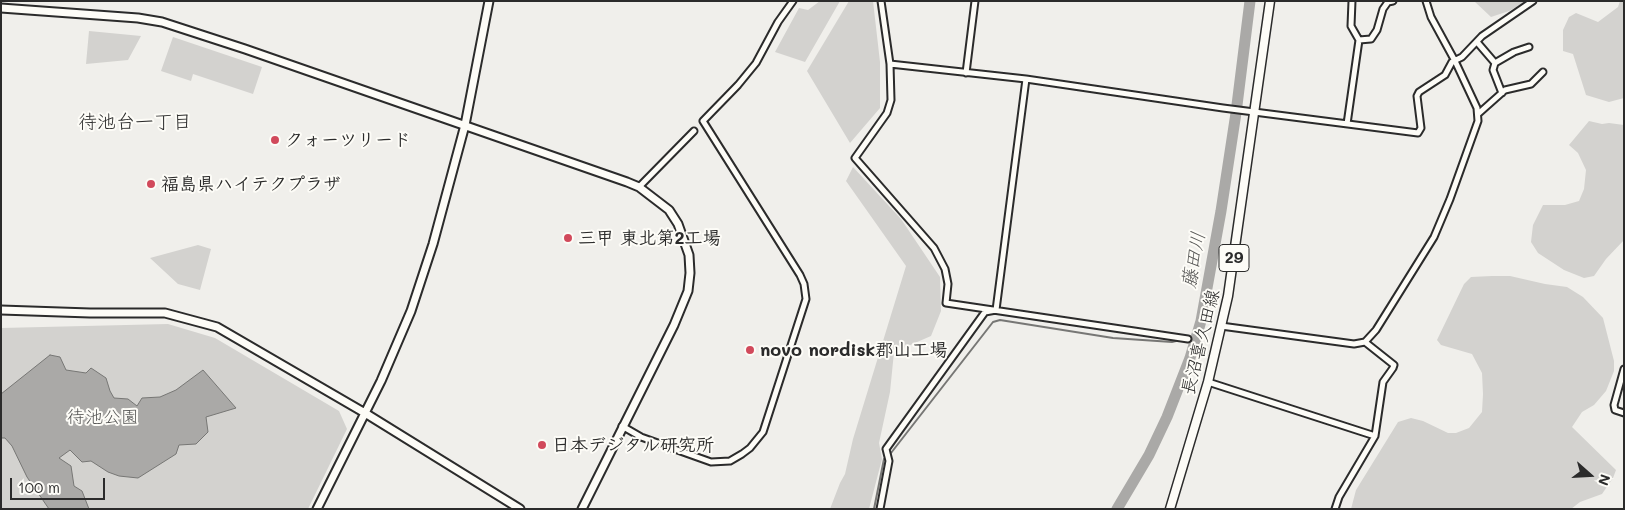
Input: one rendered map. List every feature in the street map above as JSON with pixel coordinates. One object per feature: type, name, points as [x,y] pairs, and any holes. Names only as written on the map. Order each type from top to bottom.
[{"type":"main road","name":"長沼喜久田線","points":[[1170,509],[1208,382],[1222,326],[1232,272],[1252,111],[1270,1]]},
{"type":"street","points":[[316,509],[381,381],[410,311],[434,244],[466,126],[489,1]]},
{"type":"street","points":[[622,426],[641,437],[711,462],[730,461],[750,448],[763,432],[806,299],[804,284],[703,121],[738,85],[756,63],[778,22],[793,1]]},
{"type":"street","points":[[881,1],[890,64],[891,100],[887,113],[854,158],[934,248],[945,269],[948,284],[946,304],[1188,339]]},
{"type":"street","points":[[966,73],[974,1]]},
{"type":"street","points":[[1347,124],[1359,40],[1351,26],[1352,1]]},
{"type":"street","points":[[1359,40],[1371,39],[1377,30],[1383,9],[1388,2],[1393,1]]},
{"type":"street","points":[[1222,326],[1354,344],[1365,342],[1376,330],[1434,237],[1478,121],[1477,108],[1431,17],[1426,1]]},
{"type":"street","points":[[890,64],[1026,79],[1227,108],[1418,132],[1421,128],[1418,92],[1445,75],[1454,61],[1476,42],[1533,1]]},
{"type":"street","points":[[1,8],[138,18],[162,22],[245,49],[639,187],[668,210],[678,224],[689,255],[688,291],[682,308],[582,509]]},
{"type":"street","points":[[1476,42],[1495,63]]},
{"type":"street","points":[[1502,93],[1493,70],[1495,63],[1514,52],[1529,47]]},
{"type":"street","points":[[1478,114],[1505,90],[1531,84],[1543,72]]},
{"type":"street","points":[[996,310],[1026,79]]},
{"type":"street","points":[[639,187],[694,131]]},
{"type":"street","points":[[1,310],[165,313],[217,327],[365,413],[520,509]]},
{"type":"street","points":[[880,509],[889,462],[886,450],[985,312],[996,310]]},
{"type":"street","points":[[1335,509],[1337,502],[1375,436],[1383,382],[1392,371],[1394,365],[1365,342]]},
{"type":"street","points":[[1624,369],[1614,406],[1617,411],[1624,413]]},
{"type":"street","points":[[1208,382],[1375,436]]},
{"type":"green space","points":[[820,1],[840,1],[805,62],[775,52],[799,8],[808,10]]},
{"type":"green space","points":[[849,1],[873,1],[880,62],[880,108],[850,143],[807,71]]},
{"type":"green space","points":[[1474,1],[1528,1],[1509,11],[1491,17]]},
{"type":"green space","points":[[1620,1],[1624,1],[1624,98],[1609,102],[1586,95],[1573,54],[1563,51],[1563,30],[1569,17],[1576,13],[1598,22],[1618,7]]},
{"type":"green space","points":[[89,31],[141,36],[128,60],[86,64]]},
{"type":"green space","points":[[173,37],[262,67],[253,94],[193,74],[191,81],[161,71]]},
{"type":"green space","points":[[1589,121],[1602,124],[1624,125],[1624,240],[1606,259],[1594,276],[1584,278],[1564,270],[1538,253],[1531,242],[1533,225],[1543,205],[1565,205],[1579,201],[1584,189],[1586,170],[1578,153],[1569,145]]},
{"type":"green space","points":[[853,167],[901,219],[940,277],[941,311],[931,336],[894,352],[890,392],[879,443],[882,459],[869,509],[830,509],[845,474],[853,439],[906,266],[846,181]]},
{"type":"green space","points":[[198,245],[211,249],[200,290],[178,284],[150,258]]},
{"type":"green space","points":[[1510,276],[1567,287],[1583,297],[1603,318],[1614,361],[1614,371],[1606,391],[1594,405],[1582,412],[1572,427],[1616,470],[1613,478],[1602,494],[1580,502],[1571,509],[1351,509],[1356,490],[1398,422],[1411,418],[1423,421],[1448,433],[1456,433],[1469,428],[1482,412],[1482,373],[1472,354],[1441,345],[1437,340],[1464,284],[1471,277]]},
{"type":"green space","name":"待池公園","points":[[168,324],[215,338],[339,411],[347,429],[308,509],[1,509],[1,328]]},
{"type":"shaded area","points":[[50,355],[60,357],[66,370],[86,373],[91,368],[106,378],[114,398],[128,399],[137,406],[142,398],[160,397],[176,390],[203,370],[236,408],[206,417],[208,432],[196,444],[179,445],[176,454],[138,478],[119,476],[108,472],[91,461],[82,462],[70,450],[59,458],[71,466],[74,486],[82,491],[89,509],[49,509],[27,477],[12,446],[5,438],[1,438],[1,394]]},
{"type":"waterway","name":"藤田川","points":[[1117,509],[1149,455],[1167,417],[1190,358],[1201,321],[1221,211],[1250,1]]},
{"type":"waterway","points":[[891,453],[993,322],[1000,320],[1113,338],[1176,341]]},
{"type":"waterway","points":[[874,509],[884,459]]},
{"type":"place","name":"クォーツリード","points":[[275,140]]},
{"type":"place","name":"福島県ハイテクプラザ","points":[[151,184]]},
{"type":"place","name":"三甲 東北第2工場","points":[[568,238]]},
{"type":"place","name":"novo nordisk郡山工場","points":[[750,350]]},
{"type":"place","name":"日本デジタル研究所","points":[[542,445]]},
{"type":"district","name":"待池台一丁目","points":[[135,122]]}]
